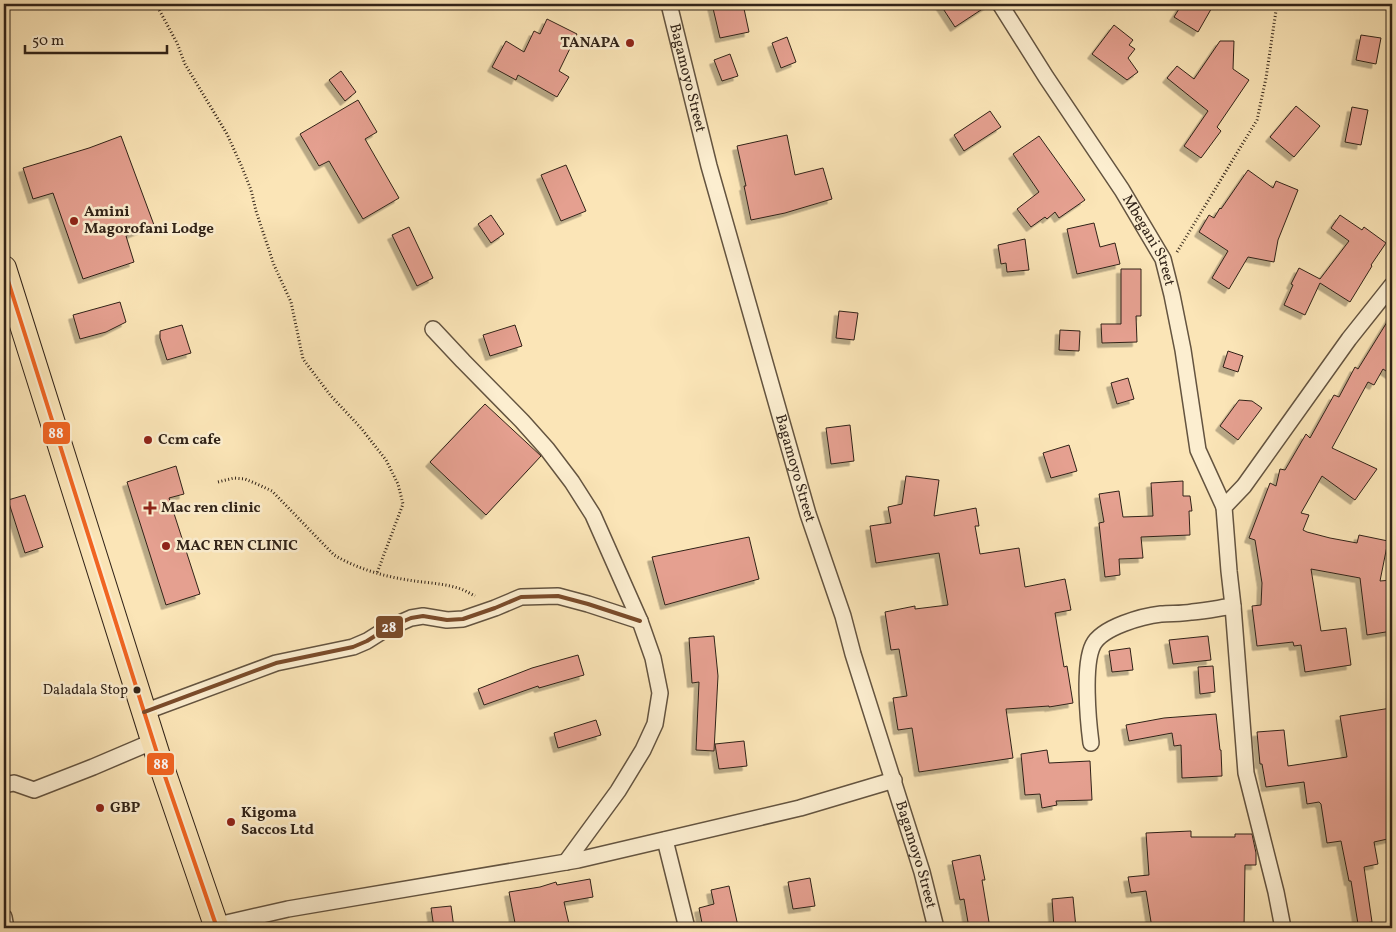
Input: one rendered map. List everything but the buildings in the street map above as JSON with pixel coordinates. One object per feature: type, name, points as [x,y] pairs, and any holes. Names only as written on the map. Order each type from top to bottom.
[{"type":"main road","points":[[4,268],[213,928]]},
{"type":"street","name":"Bagamoyo Street","points":[[669,4],[709,166],[808,514],[843,616],[853,654],[894,780],[922,872],[936,928]]},
{"type":"street","name":"Mbegani Street","points":[[1000,4],[1046,77],[1122,190],[1163,259],[1183,350],[1198,450],[1224,507],[1246,773],[1276,892],[1283,928]]},
{"type":"street","points":[[1224,507],[1244,486],[1349,339],[1392,285]]},
{"type":"street","points":[[433,329],[528,428],[572,482],[593,515],[640,622],[653,658],[660,693],[655,724],[643,750],[618,791],[566,862]]},
{"type":"street","points":[[144,712],[276,663],[353,647],[411,618],[423,616],[447,620],[463,619],[521,597],[558,596],[640,622]]},
{"type":"street","points":[[1091,743],[1088,718],[1088,661],[1094,644],[1102,635],[1115,626],[1159,614],[1190,613],[1233,606]]},
{"type":"street","points":[[4,785],[14,783],[34,790],[92,768],[154,741]]},
{"type":"street","points":[[213,928],[288,909],[566,862],[800,808],[894,780]]},
{"type":"street","points":[[665,840],[687,928]]},
{"type":"street","points":[[4,917],[6,928]]},
{"type":"path","points":[[156,4],[186,64],[227,134],[241,164],[274,265],[291,302],[303,359],[331,396],[366,434],[386,460],[398,484],[403,504],[377,573]]},
{"type":"path","points":[[1166,271],[1257,120],[1266,78],[1277,4]]},
{"type":"path","points":[[218,482],[234,478],[245,479],[272,492],[334,555],[345,561],[377,573],[462,589],[500,606]]},
{"type":"transit line","name":"88","points":[[4,268],[158,756],[217,928]]},
{"type":"transit line","name":"28","points":[[144,712],[276,663],[353,647],[411,618],[423,616],[447,620],[463,619],[521,597],[558,596],[640,621]]},
{"type":"place","name":"TANAPA","points":[[630,43]]},
{"type":"place","name":"Amini Magorofani Lodge","points":[[74,221]]},
{"type":"place","name":"Ccm cafe","points":[[148,440]]},
{"type":"place","name":"Mac ren clinic","points":[[150,508]]},
{"type":"place","name":"MAC REN CLINIC","points":[[166,546]]},
{"type":"place","name":"Daladala Stop","points":[[137,690]]},
{"type":"place","name":"GBP","points":[[100,808]]},
{"type":"place","name":"Kigoma Saccos Ltd","points":[[231,822]]}]
